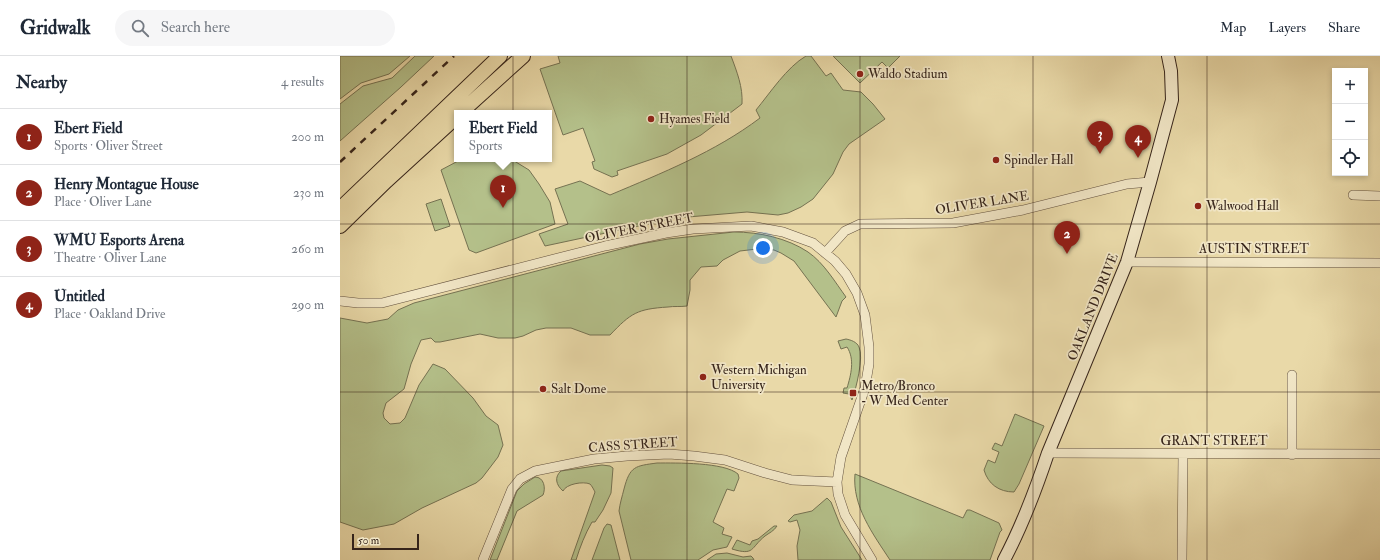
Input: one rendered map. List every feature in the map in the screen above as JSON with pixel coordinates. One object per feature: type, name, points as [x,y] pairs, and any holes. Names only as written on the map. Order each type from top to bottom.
[{"type":"main road","points":[[340,209],[500,56]]},
{"type":"main road","points":[[463,110],[523,56]]},
{"type":"main road","name":"OAKLAND DRIVE","points":[[1004,560],[1036,488],[1048,453],[1127,262],[1172,100],[1171,71],[1168,56]]},
{"type":"main road","points":[[340,226],[386,181],[454,119]]},
{"type":"street","name":"OLIVER LANE","points":[[825,253],[845,231],[860,224],[953,223],[1023,210],[1127,184],[1150,182]]},
{"type":"street","points":[[1353,195],[1380,196]]},
{"type":"street","name":"OLIVER STREET","points":[[340,301],[358,304],[382,303],[605,246],[693,229],[751,226],[783,232],[813,243],[835,261],[846,274],[857,293],[865,315],[869,347],[869,364],[865,388],[840,457],[836,482],[845,516],[872,560]]},
{"type":"street","name":"AUSTIN STREET","points":[[1127,262],[1380,263]]},
{"type":"street","points":[[1292,375],[1292,455]]},
{"type":"street","name":"GRANT STREET","points":[[1048,453],[1292,455],[1380,454]]},
{"type":"street","name":"CASS STREET","points":[[483,560],[512,489],[524,476],[535,471],[594,459],[680,454],[725,460],[792,480],[836,482]]},
{"type":"street","points":[[1182,560],[1183,454]]},
{"type":"green space","points":[[340,56],[410,56],[389,74],[361,83],[340,99]]},
{"type":"green space","points":[[415,56],[434,56],[340,141],[340,104],[363,86],[392,78]]},
{"type":"green space","name":"Hyames Field","points":[[558,56],[731,56],[741,86],[742,104],[701,135],[667,154],[617,171],[618,175],[612,177],[594,169],[592,162],[595,161],[583,128],[563,135],[540,69],[560,63]]},
{"type":"green space","points":[[806,56],[811,56],[826,76],[831,73],[843,90],[861,92],[885,119],[849,144],[843,152],[833,174],[813,199],[788,213],[778,215],[747,212],[676,218],[545,246],[539,234],[568,224],[555,189],[580,181],[610,195],[706,152],[760,118],[756,110],[786,73]]},
{"type":"green space","name":"Waldo Stadium","points":[[833,56],[900,56],[888,68],[882,62],[860,83]]},
{"type":"green space","points":[[456,162],[516,162],[529,170],[539,184],[550,202],[555,224],[476,253],[469,250],[441,170]]},
{"type":"green space","points":[[441,199],[450,226],[435,231],[426,204]]},
{"type":"green space","points":[[734,232],[753,233],[782,240],[800,247],[814,256],[829,273],[846,297],[842,301],[836,317],[794,261],[774,250],[757,249],[740,251],[723,260],[717,266],[701,267],[690,280],[687,306],[657,308],[642,311],[629,317],[610,335],[590,335],[571,328],[546,328],[515,338],[498,338],[480,334],[440,342],[435,342],[431,338],[421,340],[411,364],[404,389],[386,403],[383,413],[384,418],[390,424],[400,423],[405,418],[419,385],[433,364],[445,369],[473,398],[486,416],[498,425],[503,445],[498,457],[482,478],[476,483],[422,508],[394,524],[363,530],[340,522],[340,318],[367,323],[388,319],[398,310],[414,303],[640,244],[668,239]]},
{"type":"green space","points":[[846,339],[857,344],[861,358],[852,400],[849,394],[843,393],[844,388],[847,388],[852,362],[847,347],[841,349],[838,341]]},
{"type":"green space","points":[[1015,414],[1044,426],[1019,484],[1014,492],[1009,492],[999,489],[991,483],[984,470],[988,460],[995,463],[999,452],[992,449],[995,443],[1002,446]]},
{"type":"green space","points":[[657,463],[711,465],[731,470],[738,474],[739,478],[734,491],[727,489],[713,522],[724,528],[722,534],[732,537],[727,547],[713,550],[698,560],[631,560],[619,511],[620,503],[626,481],[631,471],[638,466]]},
{"type":"green space","points":[[602,465],[613,468],[611,493],[603,510],[595,522],[592,522],[589,527],[576,560],[571,560],[595,492],[590,484],[587,483],[571,485],[563,491],[557,484],[557,476],[561,471]]},
{"type":"green space","points":[[855,474],[963,518],[967,510],[970,510],[999,523],[1002,530],[990,560],[890,560],[871,530],[860,508],[855,486]]},
{"type":"green space","points":[[535,477],[538,477],[544,483],[543,495],[517,511],[497,560],[490,560],[517,491],[524,484]]},
{"type":"green space","points":[[827,498],[831,502],[841,527],[862,560],[798,560],[797,546],[800,530],[797,520],[790,522],[788,521],[794,515],[812,511]]},
{"type":"green space","points":[[607,524],[611,525],[620,560],[592,560],[604,528]]},
{"type":"green space","points":[[774,526],[777,526],[773,531],[760,540],[752,550],[745,552],[732,549],[737,540],[750,545],[752,541],[758,539]]},
{"type":"green space","points":[[727,553],[743,557],[751,556],[754,560],[707,560],[716,554]]},
{"type":"railway","points":[[340,162],[454,56]]},
{"type":"place","name":"Waldo Stadium","points":[[860,74]]},
{"type":"place","name":"Hyames Field","points":[[651,119]]},
{"type":"place","name":"WMU Esports Arena","points":[[1100,154]]},
{"type":"place","name":"Untitled","points":[[1138,158]]},
{"type":"place","name":"Spindler Hall","points":[[996,160]]},
{"type":"place","name":"Walwood Hall","points":[[1198,206]]},
{"type":"place","name":"Ebert Field","points":[[503,208]]},
{"type":"place","name":"Henry Montague House","points":[[1067,254]]},
{"type":"place","name":"Western Michigan University","points":[[703,377]]},
{"type":"place","name":"Salt Dome","points":[[543,389]]},
{"type":"place","name":"Metro/Bronco - W Med Center","points":[[853,393]]}]
